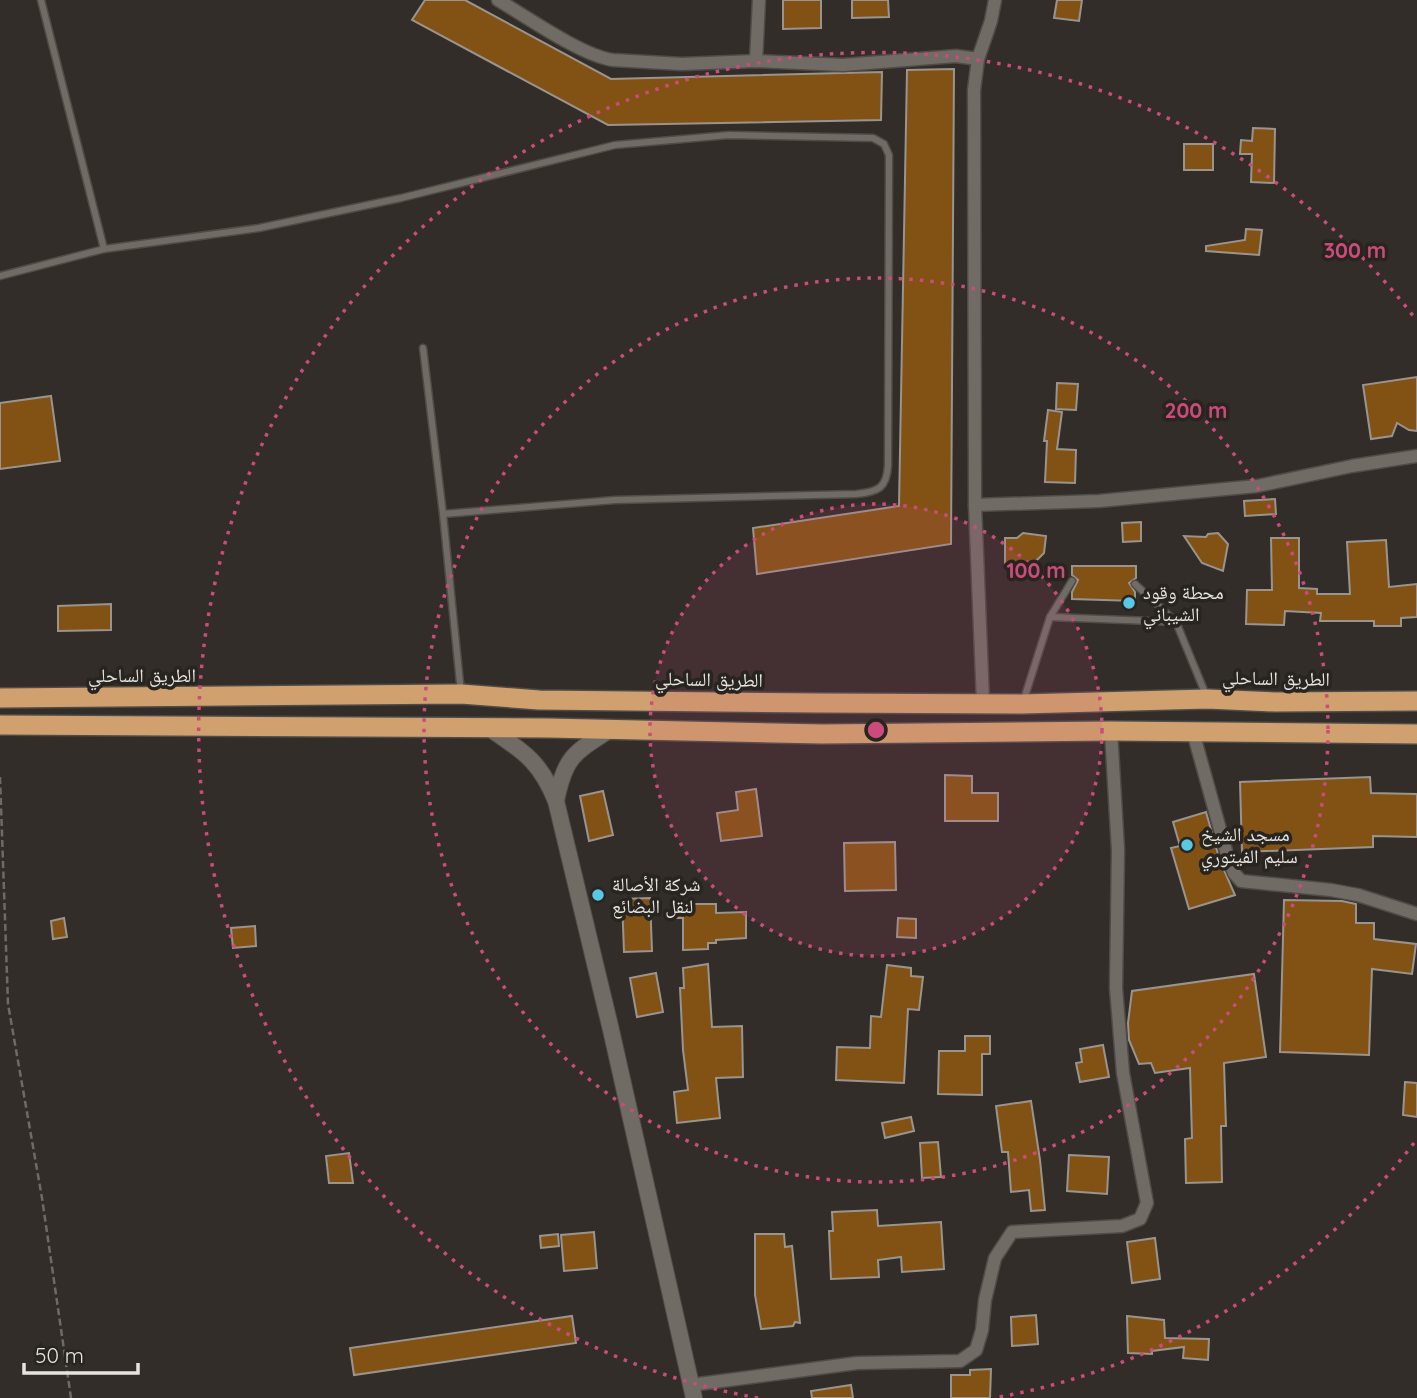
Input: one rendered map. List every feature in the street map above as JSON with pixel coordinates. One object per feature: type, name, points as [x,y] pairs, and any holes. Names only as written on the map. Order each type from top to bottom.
[{"type":"highway","name":"الطريق الساحلي","points":[[0,698],[461,694],[539,700],[820,704],[1022,704],[1207,699],[1275,702],[1417,701]]},
{"type":"highway","points":[[820,704],[822,734]]},
{"type":"highway","points":[[0,725],[611,729],[822,734],[1417,734]]},
{"type":"street","points":[[498,0],[602,59],[682,64],[756,61],[843,65],[956,56],[978,59]]},
{"type":"street","points":[[756,61],[759,0]]},
{"type":"street","points":[[983,702],[975,505],[974,90],[978,59],[995,0]]},
{"type":"street","points":[[975,505],[1099,501],[1257,486],[1352,466],[1417,456]]},
{"type":"street","points":[[489,728],[535,762],[543,772],[556,801],[693,1392],[857,1363],[960,1361],[976,1350],[995,1258],[1012,1232],[1122,1226],[1140,1219],[1147,1203],[1123,1073],[1116,988],[1118,850],[1111,732]]},
{"type":"street","points":[[556,801],[560,782],[572,756],[611,729]]},
{"type":"street","points":[[1193,732],[1228,858],[1234,873],[1241,881],[1345,892],[1417,915]]},
{"type":"lane","points":[[40,0],[104,249]]},
{"type":"lane","points":[[0,276],[104,249],[201,237],[401,198],[615,145],[729,135],[873,138],[884,144],[889,156],[888,465],[887,479],[879,489],[856,494],[615,500],[443,514]]},
{"type":"lane","points":[[424,348],[461,694]]},
{"type":"lane","points":[[1022,704],[1050,617],[1072,582]]},
{"type":"lane","points":[[1135,584],[1176,622],[1207,699]]},
{"type":"lane","points":[[1050,617],[1176,622]]},
{"type":"path","points":[[0,777],[8,1004],[42,1198],[71,1398]]},
{"type":"building","points":[[425,0],[465,0],[611,79],[882,72],[881,120],[608,125],[412,20]]},
{"type":"building","points":[[783,0],[821,0],[821,28],[783,29]]},
{"type":"building","points":[[852,0],[888,0],[889,17],[852,18]]},
{"type":"building","points":[[1057,0],[1082,0],[1079,21],[1054,18]]},
{"type":"building","points":[[954,69],[951,544],[757,574],[753,528],[899,506],[907,70]]},
{"type":"building","points":[[1253,128],[1275,129],[1274,183],[1251,182],[1252,154],[1240,154],[1241,140],[1252,141]]},
{"type":"building","points":[[1184,144],[1213,144],[1213,170],[1184,170]]},
{"type":"building","points":[[1246,229],[1262,230],[1259,255],[1206,251],[1206,246],[1245,240]]},
{"type":"building","points":[[1417,377],[1417,431],[1397,423],[1392,436],[1371,439],[1363,385]]},
{"type":"building","points":[[1057,383],[1078,384],[1076,410],[1056,409]]},
{"type":"building","points":[[51,396],[60,461],[0,469],[0,403]]},
{"type":"building","points":[[1048,410],[1062,412],[1057,449],[1076,450],[1075,483],[1045,482],[1047,441],[1044,441]]},
{"type":"building","points":[[1275,499],[1276,514],[1245,516],[1244,501]]},
{"type":"building","points":[[1141,522],[1141,541],[1123,542],[1122,523]]},
{"type":"building","points":[[1023,533],[1046,536],[1044,553],[1033,564],[1021,570],[1005,568],[1005,538],[1017,538]]},
{"type":"building","points":[[1218,533],[1228,544],[1223,571],[1202,563],[1184,536],[1206,537],[1208,534]]},
{"type":"building","points":[[1271,538],[1299,538],[1299,588],[1317,589],[1317,594],[1350,594],[1347,542],[1386,540],[1389,587],[1417,584],[1417,617],[1401,618],[1401,626],[1374,626],[1374,621],[1320,621],[1321,613],[1285,611],[1284,625],[1246,624],[1247,590],[1272,590]]},
{"type":"building","points":[[1072,566],[1136,566],[1136,578],[1129,583],[1135,592],[1135,601],[1072,599],[1072,592],[1078,580],[1072,575]]},
{"type":"building","points":[[111,604],[111,630],[58,631],[58,606]]},
{"type":"building","points":[[945,775],[972,776],[972,793],[998,793],[998,821],[945,821]]},
{"type":"building","points":[[1370,777],[1371,793],[1417,794],[1417,837],[1373,836],[1373,847],[1242,852],[1240,782]]},
{"type":"building","points":[[756,789],[762,836],[721,841],[717,813],[738,810],[736,792]]},
{"type":"building","points":[[603,791],[613,835],[589,841],[580,796]]},
{"type":"building","points":[[1206,812],[1220,861],[1235,895],[1189,909],[1171,848],[1180,846],[1173,822]]},
{"type":"building","points":[[895,842],[896,890],[845,891],[844,843]]},
{"type":"building","points":[[650,898],[652,951],[624,952],[622,899]]},
{"type":"building","points":[[1284,900],[1342,901],[1356,904],[1356,923],[1374,923],[1374,939],[1416,944],[1412,974],[1372,969],[1369,1055],[1280,1052]]},
{"type":"building","points":[[676,904],[716,904],[716,913],[746,912],[746,938],[716,940],[716,943],[708,943],[708,949],[683,950],[683,918],[676,918]]},
{"type":"building","points":[[64,918],[67,937],[53,939],[51,921]]},
{"type":"building","points":[[898,918],[916,919],[916,938],[897,937]]},
{"type":"building","points":[[255,926],[256,946],[233,948],[231,928]]},
{"type":"building","points":[[708,964],[712,1027],[742,1026],[743,1077],[716,1078],[720,1118],[677,1123],[674,1092],[688,1090],[680,988],[684,988],[683,968]]},
{"type":"building","points":[[887,965],[911,968],[911,976],[923,977],[919,1010],[908,1009],[904,1083],[836,1080],[837,1047],[870,1048],[871,1016],[881,1017]]},
{"type":"building","points":[[656,973],[663,1012],[637,1017],[630,978]]},
{"type":"building","points":[[1254,974],[1266,1057],[1224,1063],[1226,1126],[1221,1126],[1222,1182],[1186,1183],[1185,1139],[1192,1138],[1190,1068],[1155,1073],[1151,1063],[1139,1064],[1129,1040],[1132,991]]},
{"type":"building","points":[[965,1036],[990,1036],[990,1054],[982,1054],[982,1095],[938,1094],[939,1051],[965,1051]]},
{"type":"building","points":[[1103,1045],[1109,1077],[1080,1082],[1076,1063],[1082,1062],[1080,1049]]},
{"type":"building","points":[[1405,1082],[1417,1083],[1417,1117],[1403,1115]]},
{"type":"building","points":[[1031,1101],[1045,1210],[1031,1211],[1029,1190],[1011,1192],[1008,1152],[1002,1152],[996,1106]]},
{"type":"building","points":[[911,1117],[914,1131],[885,1138],[882,1123]]},
{"type":"building","points":[[938,1142],[941,1177],[922,1178],[920,1143]]},
{"type":"building","points":[[349,1153],[353,1183],[329,1183],[326,1156]]},
{"type":"building","points":[[1069,1155],[1109,1157],[1107,1194],[1067,1191]]},
{"type":"building","points":[[877,1210],[878,1226],[941,1222],[944,1269],[902,1272],[901,1257],[878,1260],[879,1277],[831,1279],[829,1231],[833,1231],[832,1212]]},
{"type":"building","points":[[594,1232],[597,1268],[564,1271],[561,1235]]},
{"type":"building","points":[[558,1234],[559,1246],[541,1248],[540,1236]]},
{"type":"building","points":[[755,1234],[784,1234],[785,1247],[792,1246],[800,1323],[761,1329],[755,1295]]},
{"type":"building","points":[[1155,1238],[1160,1279],[1132,1283],[1127,1242]]},
{"type":"building","points":[[1036,1315],[1038,1344],[1012,1346],[1011,1317]]},
{"type":"building","points":[[572,1316],[576,1343],[354,1375],[350,1348]]},
{"type":"building","points":[[1127,1316],[1164,1320],[1165,1338],[1209,1339],[1208,1360],[1183,1358],[1184,1347],[1152,1351],[1152,1354],[1128,1353]]},
{"type":"building","points":[[991,1369],[990,1398],[951,1398],[951,1375],[970,1375],[970,1370]]},
{"type":"building","points":[[851,1385],[853,1398],[812,1398],[811,1391]]},
{"type":"place","name":"محطة وقود الشيباني","points":[[1129,603]]},
{"type":"place","name":"مسجد الشيخ سليم الفيتوري","points":[[1187,845]]},
{"type":"place","name":"شركة الأصالة لنقل البضائع","points":[[598,895]]}]
